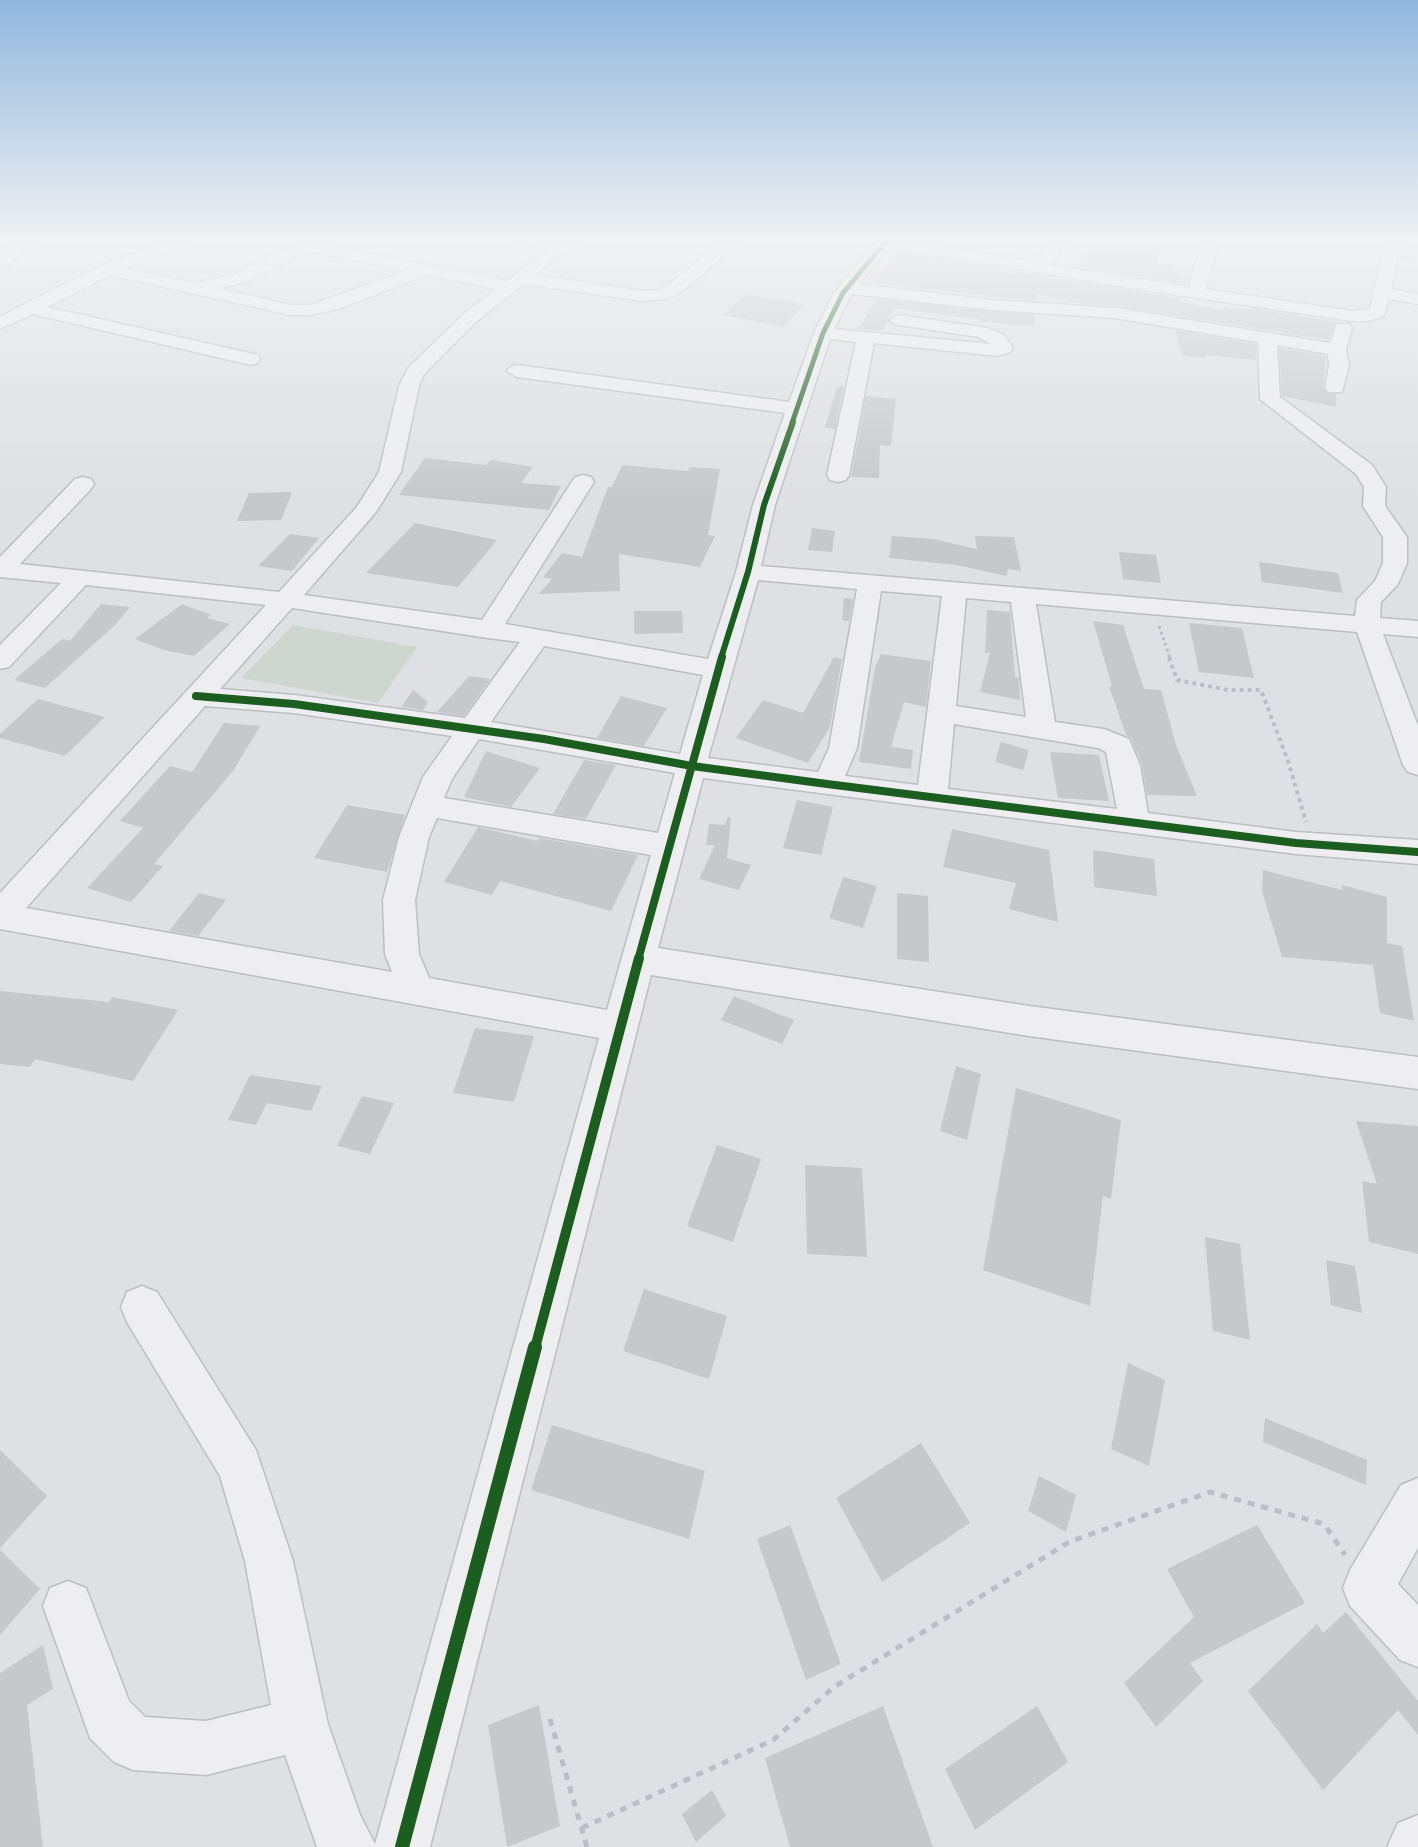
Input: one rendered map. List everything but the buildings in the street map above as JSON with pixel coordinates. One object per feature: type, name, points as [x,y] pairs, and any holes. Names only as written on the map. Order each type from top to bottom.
[{"type":"street","points":[[109,326],[251,359]]},
{"type":"street","points":[[0,915],[365,512],[390,472],[409,386],[415,372],[462,326]]},
{"type":"street","points":[[402,1847],[620,1027],[718,669],[748,572],[764,506],[827,326]]},
{"type":"street","points":[[824,333],[997,350],[1004,348],[997,339],[982,332],[944,326]]},
{"type":"street","points":[[1198,326],[1337,350]]},
{"type":"street","points":[[1335,388],[1340,366],[1337,350],[1342,326]]},
{"type":"street","points":[[941,344],[950,327]]},
{"type":"street","points":[[838,476],[866,337]]},
{"type":"street","points":[[1267,337],[1270,399],[1364,470],[1375,487],[1374,506],[1395,537],[1395,563],[1386,584],[1369,600],[1367,625],[1418,765]]},
{"type":"street","points":[[517,371],[797,409]]},
{"type":"street","points":[[488,630],[583,482]]},
{"type":"street","points":[[1,570],[83,483]]},
{"type":"street","points":[[1,570],[285,600],[537,637],[718,669]]},
{"type":"street","points":[[748,572],[1418,630]]},
{"type":"street","points":[[0,661],[80,577]]},
{"type":"street","points":[[827,784],[843,748],[870,582]]},
{"type":"street","points":[[932,796],[955,589]]},
{"type":"street","points":[[1022,595],[1042,729]]},
{"type":"street","points":[[418,992],[402,954],[399,900],[414,837],[438,777],[537,637]]},
{"type":"street","points":[[196,696],[294,704],[471,731],[544,739],[692,766],[827,784],[1312,844],[1418,852]]},
{"type":"street","points":[[941,712],[1104,739],[1119,746],[1125,765],[1134,822]]},
{"type":"street","points":[[427,806],[670,847]]},
{"type":"street","points":[[0,915],[620,1027]]},
{"type":"street","points":[[639,959],[1029,1021],[1418,1073]]},
{"type":"street","points":[[142,1307],[240,1466],[269,1561],[301,1724],[339,1830],[348,1847]]},
{"type":"street","points":[[1418,1502],[1368,1587],[1418,1642]]},
{"type":"street","points":[[68,1606],[109,1719],[133,1743],[206,1748],[301,1724]]},
{"type":"street","points":[[1415,1847],[1418,1843]]},
{"type":"path","points":[[1152,606],[1177,680],[1228,690],[1261,690],[1288,761],[1312,844]]},
{"type":"path","points":[[582,1828],[773,1740],[834,1687],[1069,1542],[1210,1492],[1323,1524],[1368,1587]]},
{"type":"path","points":[[550,1719],[587,1847]]},
{"type":"shaded area","points":[[293,625],[417,647],[378,703],[241,678]]},
{"type":"cycle path","points":[[402,1847],[620,1027],[718,669],[748,572],[764,505],[826,326]]},
{"type":"cycle path","points":[[196,696],[294,704],[544,739],[692,766],[827,784],[1296,843],[1418,852]]}]
